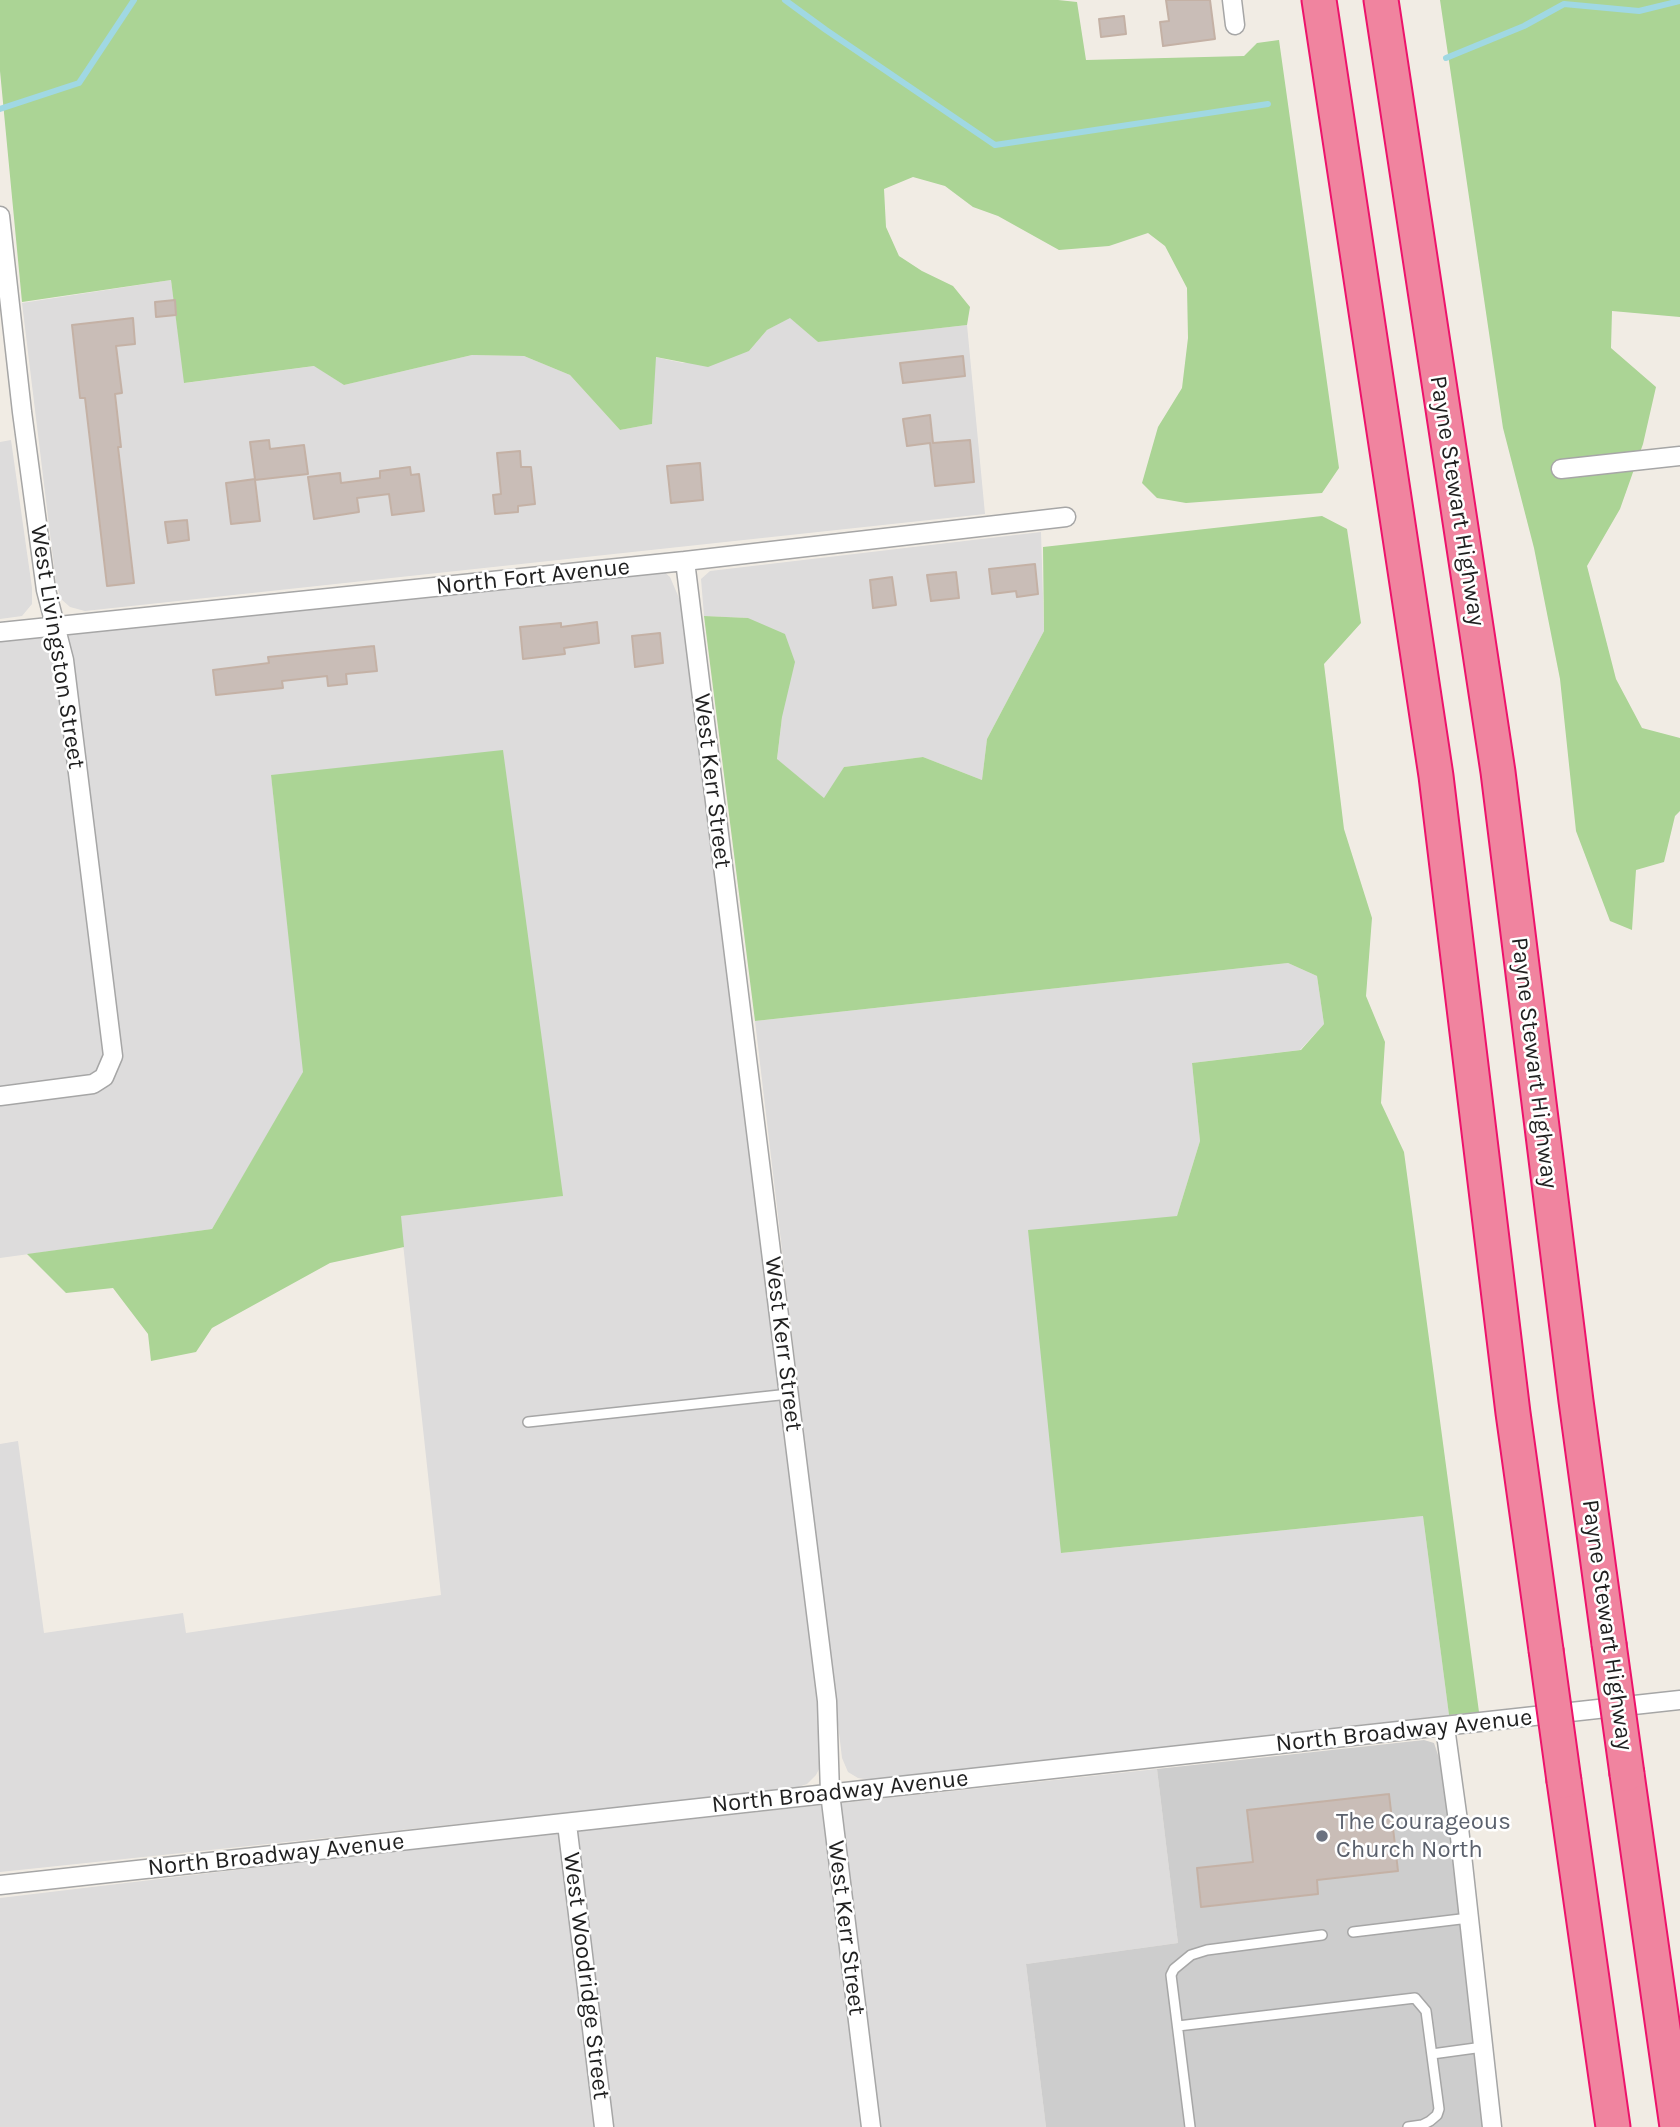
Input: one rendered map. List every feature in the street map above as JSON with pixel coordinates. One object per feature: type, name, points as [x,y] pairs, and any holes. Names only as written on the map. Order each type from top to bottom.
[{"type":"highway","points":[[1304,0],[1334,105]]},
{"type":"highway","points":[[1319,0],[1436,776],[1513,1413],[1613,2127]]},
{"type":"highway","name":"Payne Stewart Highway","points":[[1381,0],[1497,772],[1573,1374],[1677,2127]]},
{"type":"highway","points":[[1391,0],[1391,69]]},
{"type":"street","points":[[1232,0],[1235,25]]},
{"type":"street","name":"West Livingston Street","points":[[0,216],[42,563],[64,660],[113,1056],[104,1077],[93,1084],[0,1096]]},
{"type":"street","points":[[1561,469],[1680,456]]},
{"type":"street","name":"North Fort Avenue","points":[[0,632],[685,561],[1066,517]]},
{"type":"street","name":"West Kerr Street","points":[[685,561],[827,1701],[830,1793],[872,2127]]},
{"type":"street","name":"North Broadway Avenue","points":[[0,1885],[1680,1700]]},
{"type":"street","points":[[1445,1727],[1492,2127]]},
{"type":"street","name":"West Woodridge Street","points":[[567,1824],[604,2127]]},
{"type":"lane","points":[[527,1422],[789,1394]]},
{"type":"lane","points":[[1353,1932],[1469,1918]]},
{"type":"lane","points":[[1190,2127],[1171,1975],[1177,1965],[1191,1955],[1207,1950],[1322,1936]]},
{"type":"lane","points":[[1178,2026],[1415,1998],[1426,2011],[1439,2109],[1437,2115],[1422,2125],[1408,2127]]},
{"type":"lane","points":[[1432,2054],[1483,2047]]},
{"type":"shaded area","points":[[171,280],[185,383],[315,366],[344,385],[472,355],[524,356],[570,375],[620,430],[652,424],[655,357],[683,363],[749,351],[767,330],[790,317],[818,342],[967,325],[985,514],[85,611],[70,607],[61,599],[56,583],[22,303]]},
{"type":"shaded area","points":[[11,440],[32,604],[22,616],[0,619],[0,442]]},
{"type":"shaded area","points":[[1041,532],[1044,631],[987,739],[982,780],[923,757],[844,767],[825,799],[777,760],[782,717],[748,618],[704,616],[701,579],[710,571]]},
{"type":"shaded area","points":[[661,569],[670,577],[682,605],[817,1682],[822,1763],[816,1775],[807,1784],[793,1789],[0,1872],[0,1444],[18,1441],[44,1633],[183,1613],[186,1633],[441,1595],[400,1216],[562,1196],[271,775],[304,1072],[212,1229],[0,1258],[0,639]]},
{"type":"shaded area","points":[[1288,963],[1317,976],[1324,1024],[1300,1050],[1192,1063],[1200,1141],[1177,1216],[1061,1553],[1423,1516],[1449,1715],[871,1780],[858,1778],[848,1772],[842,1758],[755,1021]]},
{"type":"shaded area","points":[[1424,1740],[1434,1743],[1442,1767],[1483,2127],[1046,2127],[1026,1964],[1178,1943],[1157,1769]]},
{"type":"shaded area","points":[[1157,1769],[1178,1943],[1026,1964],[1046,2127],[0,2127],[0,1898],[395,1851]]},
{"type":"green space","points":[[0,0],[1058,0],[1077,2],[1086,60],[1244,56],[1257,43],[1279,40],[1339,468],[1322,493],[1186,503],[1157,498],[1142,483],[1158,427],[1182,388],[1188,338],[1187,288],[1165,246],[1148,233],[1109,246],[1059,250],[998,216],[973,207],[945,186],[913,177],[884,189],[886,227],[899,256],[953,286],[970,307],[967,325],[818,342],[790,318],[767,330],[749,351],[708,367],[656,357],[652,424],[620,430],[570,375],[524,356],[472,355],[344,385],[314,366],[184,383],[171,280],[22,302],[0,71]]},
{"type":"green space","points":[[1440,0],[1680,0],[1680,317],[1612,311],[1611,348],[1656,387],[1643,444],[1620,509],[1587,566],[1616,679],[1642,728],[1680,738],[1680,811],[1675,816],[1664,862],[1636,870],[1632,930],[1610,921],[1576,831],[1560,679],[1534,548],[1503,428]]},
{"type":"green space","points":[[1322,516],[1347,529],[1361,623],[1324,664],[1344,829],[1372,918],[1366,996],[1385,1042],[1381,1103],[1404,1152],[1479,1712],[1449,1715],[1423,1516],[1061,1553],[1028,1230],[1177,1216],[1200,1141],[1192,1063],[1301,1050],[1324,1024],[1317,976],[1288,963],[755,1021],[704,616],[748,618],[785,634],[795,662],[782,717],[777,759],[824,798],[844,767],[923,757],[982,780],[987,739],[1044,631],[1043,547]]},
{"type":"green space","points":[[503,750],[563,1196],[401,1216],[404,1247],[330,1263],[212,1328],[196,1352],[151,1361],[148,1334],[113,1288],[66,1293],[27,1254],[212,1229],[303,1072],[271,775]]},
{"type":"building","points":[[1166,0],[1210,0],[1215,39],[1163,46],[1160,22],[1169,21]]},
{"type":"building","points":[[1124,16],[1126,34],[1101,37],[1099,19]]},
{"type":"building","points":[[175,300],[176,315],[156,317],[155,302]]},
{"type":"building","points":[[133,318],[135,344],[116,346],[122,393],[115,394],[121,447],[118,447],[134,583],[107,586],[85,398],[80,398],[72,325]]},
{"type":"building","points":[[963,356],[965,376],[903,383],[900,363]]},
{"type":"building","points":[[930,415],[933,443],[970,440],[974,482],[935,486],[930,443],[907,446],[903,419]]},
{"type":"building","points":[[269,440],[270,449],[304,445],[308,474],[255,480],[260,521],[231,524],[226,483],[255,479],[250,442]]},
{"type":"building","points":[[520,451],[521,467],[531,467],[535,504],[518,506],[518,512],[495,514],[493,495],[501,494],[497,453]]},
{"type":"building","points":[[700,463],[703,500],[671,503],[667,466]]},
{"type":"building","points":[[410,467],[411,475],[419,474],[424,511],[392,515],[389,494],[357,498],[359,512],[314,519],[308,477],[340,473],[341,483],[380,478],[380,471]]},
{"type":"building","points":[[187,520],[189,540],[168,543],[165,522]]},
{"type":"building","points":[[1035,564],[1038,594],[1017,597],[1016,591],[992,594],[989,569]]},
{"type":"building","points":[[956,572],[959,598],[931,601],[927,575]]},
{"type":"building","points":[[892,577],[896,605],[873,608],[870,580]]},
{"type":"building","points":[[597,622],[599,643],[564,648],[565,654],[523,659],[520,627],[561,623],[561,627]]},
{"type":"building","points":[[660,633],[663,663],[635,667],[632,636]]},
{"type":"building","points":[[374,646],[377,671],[346,674],[347,684],[328,686],[327,676],[282,681],[283,688],[216,695],[213,670],[269,663],[268,657]]},
{"type":"building","name":"The Courageous Church North","points":[[1389,1794],[1398,1871],[1317,1880],[1318,1894],[1201,1907],[1197,1868],[1253,1862],[1247,1810]]},
{"type":"waterway","points":[[0,109],[79,83],[134,0]]},
{"type":"waterway","points":[[785,0],[995,145],[1268,104]]},
{"type":"waterway","points":[[1446,58],[1524,26],[1564,4],[1639,11],[1680,1]]},
{"type":"place","name":"The Courageous Church North","points":[[1322,1836]]}]
